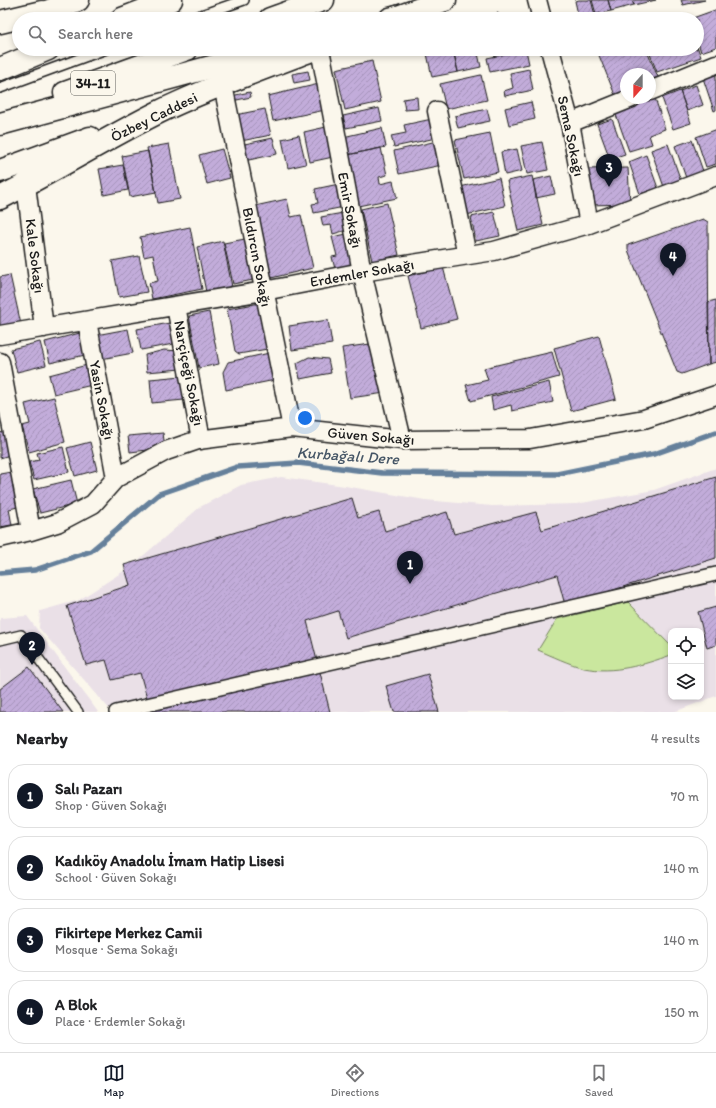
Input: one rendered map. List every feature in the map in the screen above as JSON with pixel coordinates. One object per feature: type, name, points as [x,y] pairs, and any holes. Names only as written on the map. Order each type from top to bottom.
[{"type":"main road","points":[[45,12],[78,0]]},
{"type":"main road","points":[[140,12],[171,0]]},
{"type":"main road","points":[[290,12],[323,0]]},
{"type":"main road","points":[[410,12],[445,0]]},
{"type":"main road","points":[[0,22],[12,19]]},
{"type":"main road","points":[[0,30],[12,26]]},
{"type":"main road","points":[[0,69],[31,56]]},
{"type":"main road","name":"34-11","points":[[0,116],[167,56]]},
{"type":"main road","points":[[0,124],[251,56]]},
{"type":"main road","name":"Özbey Caddesi","points":[[0,198],[159,112],[296,56]]},
{"type":"main road","points":[[0,170],[159,112]]},
{"type":"street","points":[[537,0],[540,12]]},
{"type":"street","name":"Emir Sokağı","points":[[321,56],[362,272],[402,440]]},
{"type":"street","name":"Sema Sokağı","points":[[552,56],[570,123],[589,224]]},
{"type":"street","points":[[656,89],[716,64]]},
{"type":"street","name":"Bıldırcın Sokağı","points":[[223,85],[292,428]]},
{"type":"street","points":[[570,123],[620,103]]},
{"type":"street","points":[[437,111],[467,255]]},
{"type":"street","name":"Erdemler Sokağı","points":[[0,335],[264,291],[362,272],[494,251],[589,224],[716,176]]},
{"type":"street","name":"Kale Sokağı","points":[[26,185],[44,328]]},
{"type":"street","name":"Narçiçeği Sokağı","points":[[176,306],[202,440]]},
{"type":"street","name":"Yasin Sokağı","points":[[87,321],[116,478]]},
{"type":"street","points":[[0,362],[31,531]]},
{"type":"street","name":"Güven Sokağı","points":[[0,538],[31,531],[57,522],[93,504],[116,478],[166,451],[202,440],[292,428],[402,440],[530,439],[644,419],[716,395]]},
{"type":"street","points":[[116,712],[716,574]]},
{"type":"lane","points":[[210,12],[244,0]]},
{"type":"lane","points":[[0,88],[87,56]]},
{"type":"lane","points":[[0,640],[21,635],[78,712]]},
{"type":"shaded area","points":[[716,468],[716,696],[674,712],[112,712],[39,628],[40,611],[79,600],[130,567],[200,507],[241,485],[281,477],[345,486],[425,500],[492,506],[576,504],[654,490]]},
{"type":"shaded area","points":[[27,616],[98,712],[0,712],[0,618]]},
{"type":"green space","points":[[628,602],[668,643],[668,656],[628,668],[606,670],[595,670],[572,664],[538,650],[557,619]]},
{"type":"building","points":[[591,0],[594,12],[577,12],[575,1]]},
{"type":"building","points":[[592,0],[608,0],[611,11],[595,12]]},
{"type":"building","points":[[608,0],[632,0],[634,5],[611,11]]},
{"type":"building","points":[[632,0],[656,0],[634,5]]},
{"type":"building","points":[[681,0],[705,0],[683,5]]},
{"type":"building","points":[[715,10],[716,47],[704,51],[704,14]]},
{"type":"building","points":[[428,56],[455,56],[458,72],[432,77]]},
{"type":"building","points":[[455,56],[479,56],[481,67],[458,72]]},
{"type":"building","points":[[497,56],[527,56],[529,64],[490,72],[487,58]]},
{"type":"building","points":[[599,56],[649,56],[654,68],[620,68],[620,93],[615,95]]},
{"type":"building","points":[[651,56],[701,56],[657,72]]},
{"type":"building","points":[[372,61],[381,102],[345,110],[336,69]]},
{"type":"building","points":[[529,69],[533,90],[505,96],[504,91],[513,88],[510,73]]},
{"type":"building","points":[[308,71],[310,80],[294,83],[292,74]]},
{"type":"building","points":[[716,74],[716,110],[714,111],[703,78]]},
{"type":"building","points":[[481,75],[487,100],[446,109],[440,84]]},
{"type":"building","points":[[319,84],[325,110],[273,121],[268,96]]},
{"type":"building","points":[[696,85],[703,105],[687,111],[680,91]]},
{"type":"building","points":[[680,91],[691,123],[673,129],[662,98]]},
{"type":"building","points":[[250,92],[251,97],[232,101],[231,96]]},
{"type":"building","points":[[417,97],[418,109],[405,110],[403,99]]},
{"type":"building","points":[[656,101],[665,129],[649,135],[652,144],[629,151],[615,112],[638,104],[656,104]]},
{"type":"building","points":[[531,102],[535,119],[509,125],[505,108]]},
{"type":"building","points":[[379,108],[382,121],[346,128],[343,116]]},
{"type":"building","points":[[265,109],[271,135],[241,141],[235,115]]},
{"type":"building","points":[[487,109],[490,121],[458,128],[455,116]]},
{"type":"building","points":[[432,119],[436,138],[394,147],[391,136],[406,133],[404,125]]},
{"type":"building","points":[[612,119],[625,154],[610,159],[597,124]]},
{"type":"building","points":[[326,127],[333,157],[310,162],[304,132]]},
{"type":"building","points":[[382,128],[386,147],[347,155],[343,137]]},
{"type":"building","points":[[715,130],[716,164],[706,167],[696,137]]},
{"type":"building","points":[[490,133],[498,172],[464,179],[455,140]]},
{"type":"building","points":[[299,135],[306,164],[288,168],[282,139]]},
{"type":"building","points":[[273,138],[277,154],[244,161],[240,145]]},
{"type":"building","points":[[692,140],[703,171],[686,178],[675,146]]},
{"type":"building","points":[[437,141],[442,165],[399,174],[394,151]]},
{"type":"building","points":[[542,142],[548,170],[527,174],[521,146]]},
{"type":"building","points":[[169,144],[180,199],[158,203],[147,148]]},
{"type":"building","points":[[668,144],[681,181],[664,187],[651,150]]},
{"type":"building","points":[[381,148],[387,175],[379,177],[380,184],[393,181],[397,198],[358,206],[347,155]]},
{"type":"building","points":[[222,149],[230,178],[207,184],[199,155]]},
{"type":"building","points":[[517,149],[522,171],[505,175],[501,152]]},
{"type":"building","points":[[148,151],[156,192],[130,197],[122,156]]},
{"type":"building","points":[[646,155],[658,188],[640,194],[629,162]]},
{"type":"building","points":[[123,165],[128,190],[104,195],[99,169]]},
{"type":"building","points":[[628,168],[630,204],[589,205],[588,169]]},
{"type":"building","points":[[532,176],[543,225],[518,231],[507,181]]},
{"type":"building","points":[[551,176],[555,194],[536,198],[533,180]]},
{"type":"building","points":[[499,178],[505,206],[466,215],[460,187]]},
{"type":"building","points":[[339,184],[344,207],[314,213],[312,204],[318,203],[315,189]]},
{"type":"building","points":[[287,199],[291,217],[301,215],[313,268],[271,278],[255,206]]},
{"type":"building","points":[[387,203],[399,255],[372,261],[361,209]]},
{"type":"building","points":[[494,212],[500,236],[476,241],[471,217]]},
{"type":"building","points":[[343,213],[347,230],[333,234],[331,225],[323,226],[321,217]]},
{"type":"building","points":[[703,219],[708,222],[709,364],[682,374],[677,372],[628,250],[628,245]]},
{"type":"building","points":[[190,227],[202,289],[152,299],[149,283],[158,281],[153,255],[144,257],[140,237]]},
{"type":"building","points":[[347,234],[354,265],[335,269],[332,257],[337,256],[332,237]]},
{"type":"building","points":[[250,238],[258,279],[233,284],[224,243]]},
{"type":"building","points":[[223,241],[232,287],[206,292],[197,247]]},
{"type":"building","points":[[139,256],[147,292],[119,297],[112,261]]},
{"type":"building","points":[[443,267],[457,319],[421,328],[408,276]]},
{"type":"building","points":[[10,275],[22,329],[0,334],[0,277]]},
{"type":"building","points":[[716,300],[716,362],[709,364],[708,302]]},
{"type":"building","points":[[266,302],[273,348],[239,354],[235,351],[227,309]]},
{"type":"building","points":[[209,312],[219,364],[199,368],[189,316]]},
{"type":"building","points":[[328,320],[332,344],[292,350],[289,326]]},
{"type":"building","points":[[175,322],[179,343],[141,350],[137,329]]},
{"type":"building","points":[[128,329],[133,353],[101,359],[96,335]]},
{"type":"building","points":[[80,333],[85,355],[50,363],[45,342]]},
{"type":"building","points":[[599,336],[616,399],[571,411],[554,348]]},
{"type":"building","points":[[40,342],[46,365],[17,372],[11,349]]},
{"type":"building","points":[[377,343],[385,393],[350,398],[342,348]]},
{"type":"building","points":[[164,350],[180,351],[181,369],[147,372],[145,355]]},
{"type":"building","points":[[274,352],[280,379],[226,390],[223,372],[228,362]]},
{"type":"building","points":[[552,352],[559,377],[471,401],[466,385],[488,380],[484,368]]},
{"type":"building","points":[[309,357],[328,359],[331,373],[300,379],[297,363]]},
{"type":"building","points":[[87,365],[92,385],[54,394],[49,375]]},
{"type":"building","points":[[182,376],[184,400],[152,403],[150,379]]},
{"type":"building","points":[[549,382],[553,402],[512,411],[511,405],[493,410],[491,397]]},
{"type":"building","points":[[54,397],[65,442],[29,452],[22,426],[30,424],[25,404]]},
{"type":"building","points":[[7,431],[13,454],[0,458],[0,433]]},
{"type":"building","points":[[163,433],[165,448],[130,452],[128,436]]},
{"type":"building","points":[[90,442],[97,470],[75,476],[67,448]]},
{"type":"building","points":[[63,447],[69,472],[34,480],[29,462],[39,460],[37,453]]},
{"type":"building","points":[[11,472],[18,507],[9,509],[12,525],[0,527],[0,474]]},
{"type":"building","points":[[716,477],[716,558],[565,605],[557,575],[346,638],[338,611],[307,621],[330,712],[151,712],[140,673],[112,680],[106,660],[86,665],[67,606],[130,585],[124,565],[352,498],[358,518],[379,512],[385,531],[447,512],[454,534],[536,512],[542,530]]},
{"type":"building","points":[[71,480],[77,504],[40,513],[33,489]]},
{"type":"building","points":[[716,607],[716,645],[707,648],[704,628],[702,628],[698,612]]},
{"type":"building","points":[[29,667],[63,712],[0,712],[0,689]]},
{"type":"building","points":[[428,674],[439,712],[394,712],[386,686]]},
{"type":"waterway","name":"Kurbağalı Dere","points":[[0,573],[35,570],[91,551],[159,494],[237,467],[298,463],[382,473],[557,474],[654,454],[716,432]]},
{"type":"place","name":"Fikirtepe Merkez Camii","points":[[609,187]]},
{"type":"place","name":"A Blok","points":[[673,276]]},
{"type":"place","name":"Salı Pazarı","points":[[410,584]]},
{"type":"place","name":"Kadıköy Anadolu İmam Hatip Lisesi","points":[[32,665]]}]
